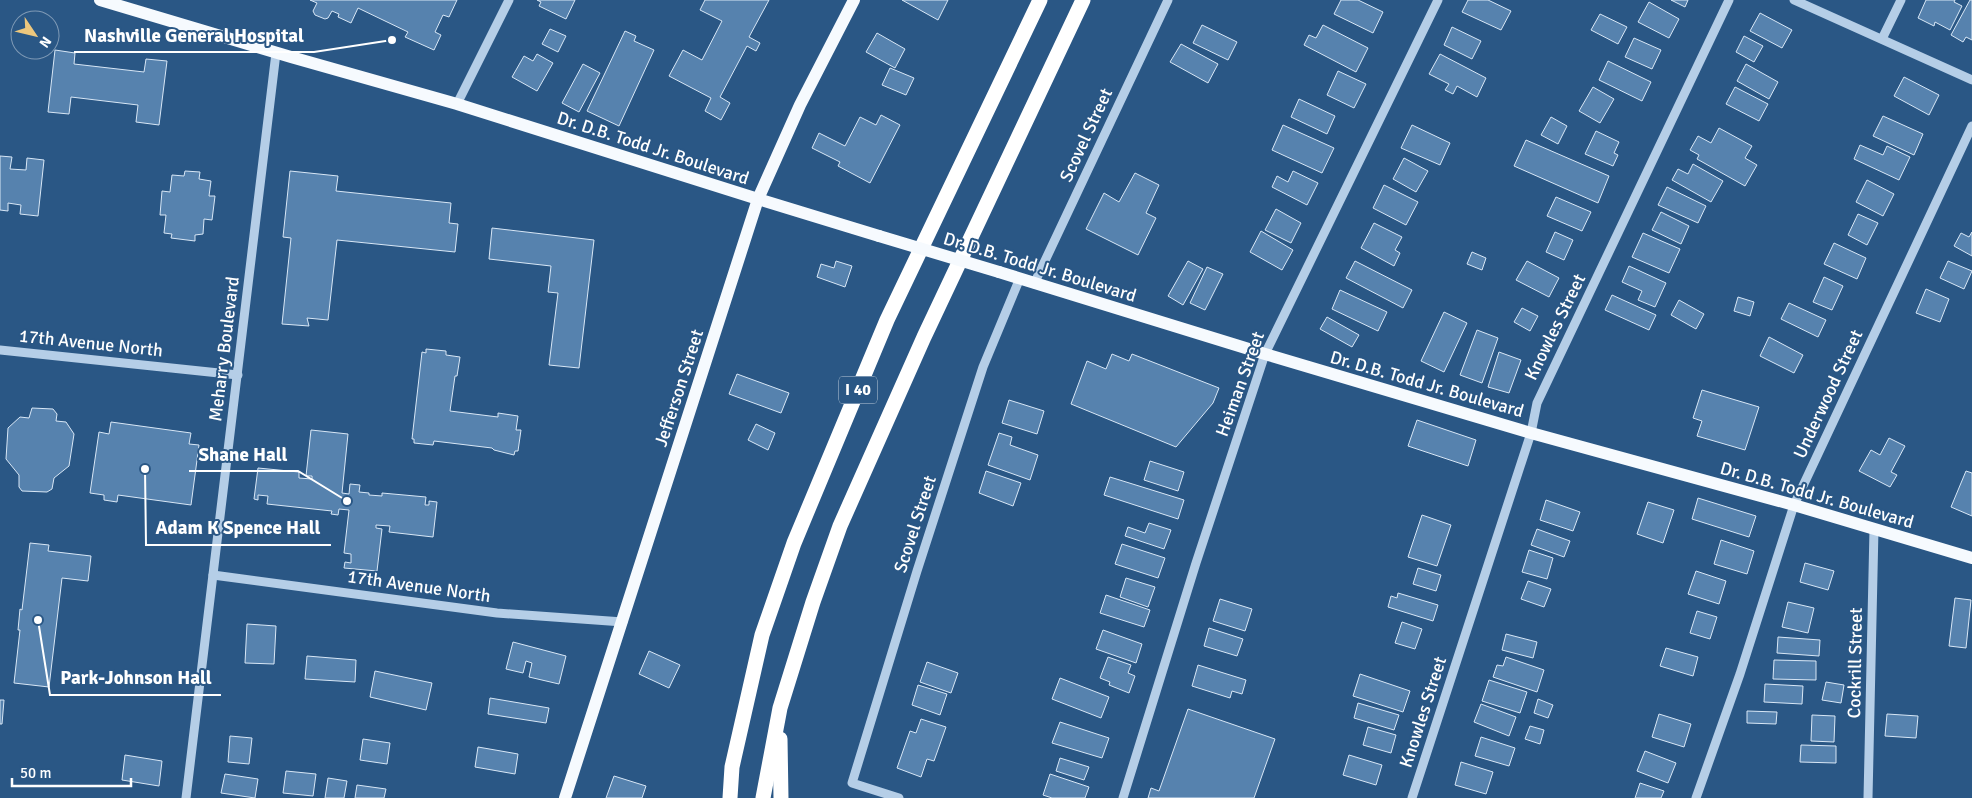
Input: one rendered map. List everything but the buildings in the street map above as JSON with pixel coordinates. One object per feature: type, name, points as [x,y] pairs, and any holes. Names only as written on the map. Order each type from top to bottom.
[{"type":"highway","name":"I 40","points":[[730,798],[732,767],[762,635],[794,542],[887,320],[1040,0]]},
{"type":"highway","name":"I 40","points":[[781,798],[780,708],[813,602],[840,526],[924,338],[1083,0]]},
{"type":"highway","points":[[763,798],[780,708]]},
{"type":"main road","name":"Dr. D.B. Todd Jr. Boulevard","points":[[100,0],[276,53],[457,104],[758,200],[1020,278],[1034,284],[1265,354],[1531,432],[1794,505],[1972,558]]},
{"type":"main road","name":"Jefferson Street","points":[[565,798],[758,200],[800,105],[854,0]]},
{"type":"street","points":[[457,104],[509,0]]},
{"type":"street","name":"Scovel Street","points":[[1034,284],[1168,0]]},
{"type":"street","name":"Heiman Street","points":[[1123,798],[1196,563],[1265,354],[1438,0]]},
{"type":"street","name":"Knowles Street","points":[[1412,798],[1531,432],[1537,403],[1729,0]]},
{"type":"street","points":[[1794,0],[1972,80]]},
{"type":"street","points":[[1882,40],[1901,0]]},
{"type":"street","name":"Meharry Boulevard","points":[[186,798],[276,53]]},
{"type":"street","name":"Underwood Street","points":[[1696,798],[1740,674],[1794,505],[1972,126]]},
{"type":"street","name":"Scovel Street","points":[[899,798],[852,783],[916,571],[983,367],[1020,278]]},
{"type":"street","name":"17th Avenue North","points":[[0,350],[238,375]]},
{"type":"street","name":"Cockrill Street","points":[[1868,798],[1874,529]]},
{"type":"street","name":"17th Avenue North","points":[[213,575],[497,613],[623,622]]},
{"type":"place","name":"Nashville General Hospital","points":[[392,40]]},
{"type":"place","name":"Adam K Spence Hall","points":[[145,469]]},
{"type":"place","name":"Shane Hall","points":[[347,501]]},
{"type":"place","name":"Park-Johnson Hall","points":[[38,620]]}]
